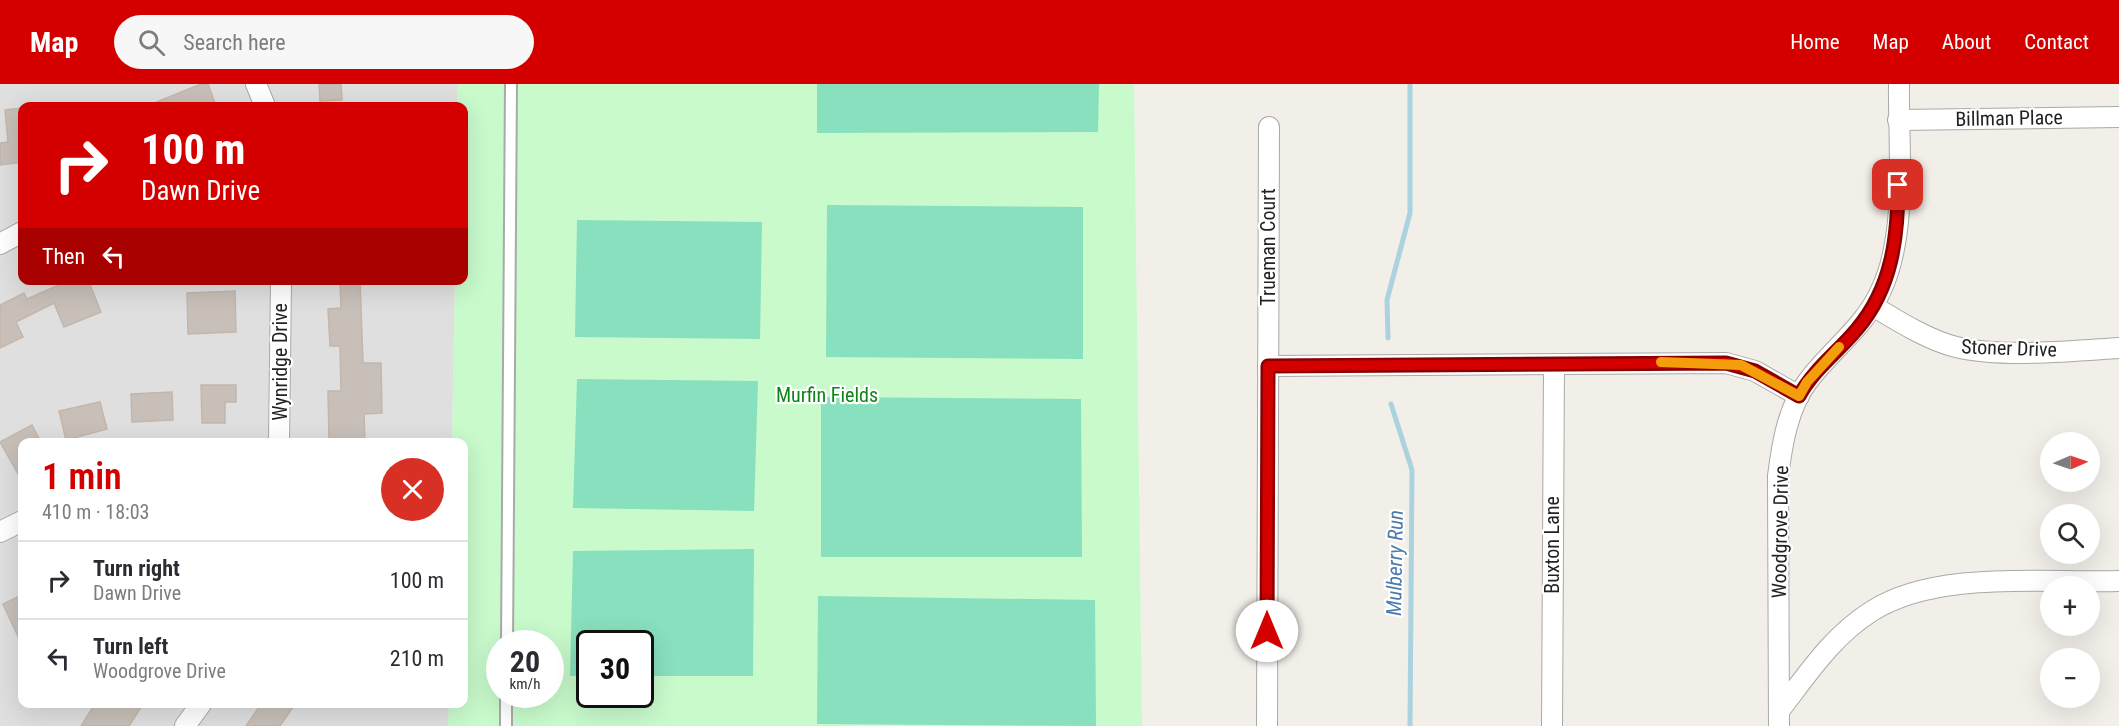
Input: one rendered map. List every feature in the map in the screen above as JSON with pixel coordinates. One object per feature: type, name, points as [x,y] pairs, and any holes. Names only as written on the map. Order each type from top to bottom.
[{"type":"street","points":[[256,84],[263,102]]},
{"type":"street","name":"Woodgrove Drive","points":[[1779,719],[1778,476],[1786,433],[1799,396],[1807,382],[1857,329],[1883,287],[1894,251],[1898,206],[1899,84]]},
{"type":"street","name":"Billman Place","points":[[1898,120],[2119,117]]},
{"type":"street","name":"Trueman Court","points":[[1267,726],[1269,127]]},
{"type":"street","points":[[0,244],[18,234]]},
{"type":"street","name":"Wynridge Drive","points":[[279,438],[281,285]]},
{"type":"street","name":"Stoner Drive","points":[[1873,306],[1898,321],[1962,348],[1995,351],[2119,348]]},
{"type":"street","points":[[1268,366],[1726,363],[1755,371],[1799,396]]},
{"type":"street","name":"Buxton Lane","points":[[1552,726],[1554,364]]},
{"type":"street","points":[[0,532],[18,522]]},
{"type":"street","points":[[1779,719],[1833,643],[1872,611],[1891,601],[1948,586],[2119,581]]},
{"type":"street","points":[[185,726],[198,708]]},
{"type":"lane","points":[[507,630],[511,84]]},
{"type":"lane","points":[[506,708],[506,726]]},
{"type":"shaded area","points":[[0,84],[458,84],[457,102],[18,102],[18,285],[455,285],[452,438],[18,438],[18,708],[449,708],[448,726],[0,726]]},
{"type":"green space","name":"Murfin Fields","points":[[458,84],[1134,84],[1142,726],[448,726],[449,708],[468,708],[468,438],[452,438],[455,285],[468,285],[468,102],[457,102]]},
{"type":"green space","points":[[817,84],[1099,84],[1098,132],[817,133]]},
{"type":"green space","points":[[827,205],[1083,207],[1083,359],[826,357]]},
{"type":"green space","points":[[577,220],[762,222],[760,339],[575,337]]},
{"type":"green space","points":[[577,379],[758,381],[754,511],[573,508]]},
{"type":"green space","points":[[821,397],[1081,399],[1082,557],[821,557]]},
{"type":"green space","points":[[754,549],[753,676],[654,676],[654,630],[576,630],[576,676],[570,676],[573,551]]},
{"type":"green space","points":[[818,596],[1095,600],[1096,726],[817,724]]},
{"type":"building","points":[[201,84],[208,84],[215,102],[157,102]]},
{"type":"building","points":[[319,84],[341,84],[342,100],[320,101]]},
{"type":"building","points":[[18,108],[18,163],[0,165],[0,143],[8,142],[5,110]]},
{"type":"building","points":[[59,285],[90,285],[101,312],[64,327],[54,303],[16,322],[23,337],[0,348],[0,305],[24,293],[27,299]]},
{"type":"building","points":[[340,285],[360,285],[363,363],[381,363],[382,413],[364,414],[365,438],[329,438],[328,391],[341,391],[340,346],[330,346],[328,309],[341,308]]},
{"type":"building","points":[[235,291],[236,332],[188,334],[187,293]]},
{"type":"building","points":[[201,385],[236,385],[236,402],[225,402],[225,423],[202,423]]},
{"type":"building","points":[[172,392],[173,420],[132,422],[131,394]]},
{"type":"building","points":[[100,402],[107,429],[66,438],[59,411]]},
{"type":"building","points":[[32,425],[39,438],[18,438],[18,474],[0,442]]},
{"type":"building","points":[[18,597],[18,636],[3,604]]},
{"type":"building","points":[[92,708],[140,708],[129,726],[81,726]]},
{"type":"building","points":[[258,708],[292,708],[280,726],[246,726]]},
{"type":"waterway","name":"Mulberry Run","points":[[1388,338],[1387,300],[1410,213],[1410,84]]},
{"type":"waterway","name":"Mulberry Run","points":[[1391,404],[1412,470],[1410,726]]},
{"type":"slow traffic","points":[[1661,362],[1741,365],[1799,396],[1807,382],[1839,347]]},
{"type":"route","points":[[1267,631],[1268,366],[1726,363],[1741,365],[1755,371],[1799,396],[1807,382],[1857,329],[1883,287],[1894,251],[1898,185]]}]
